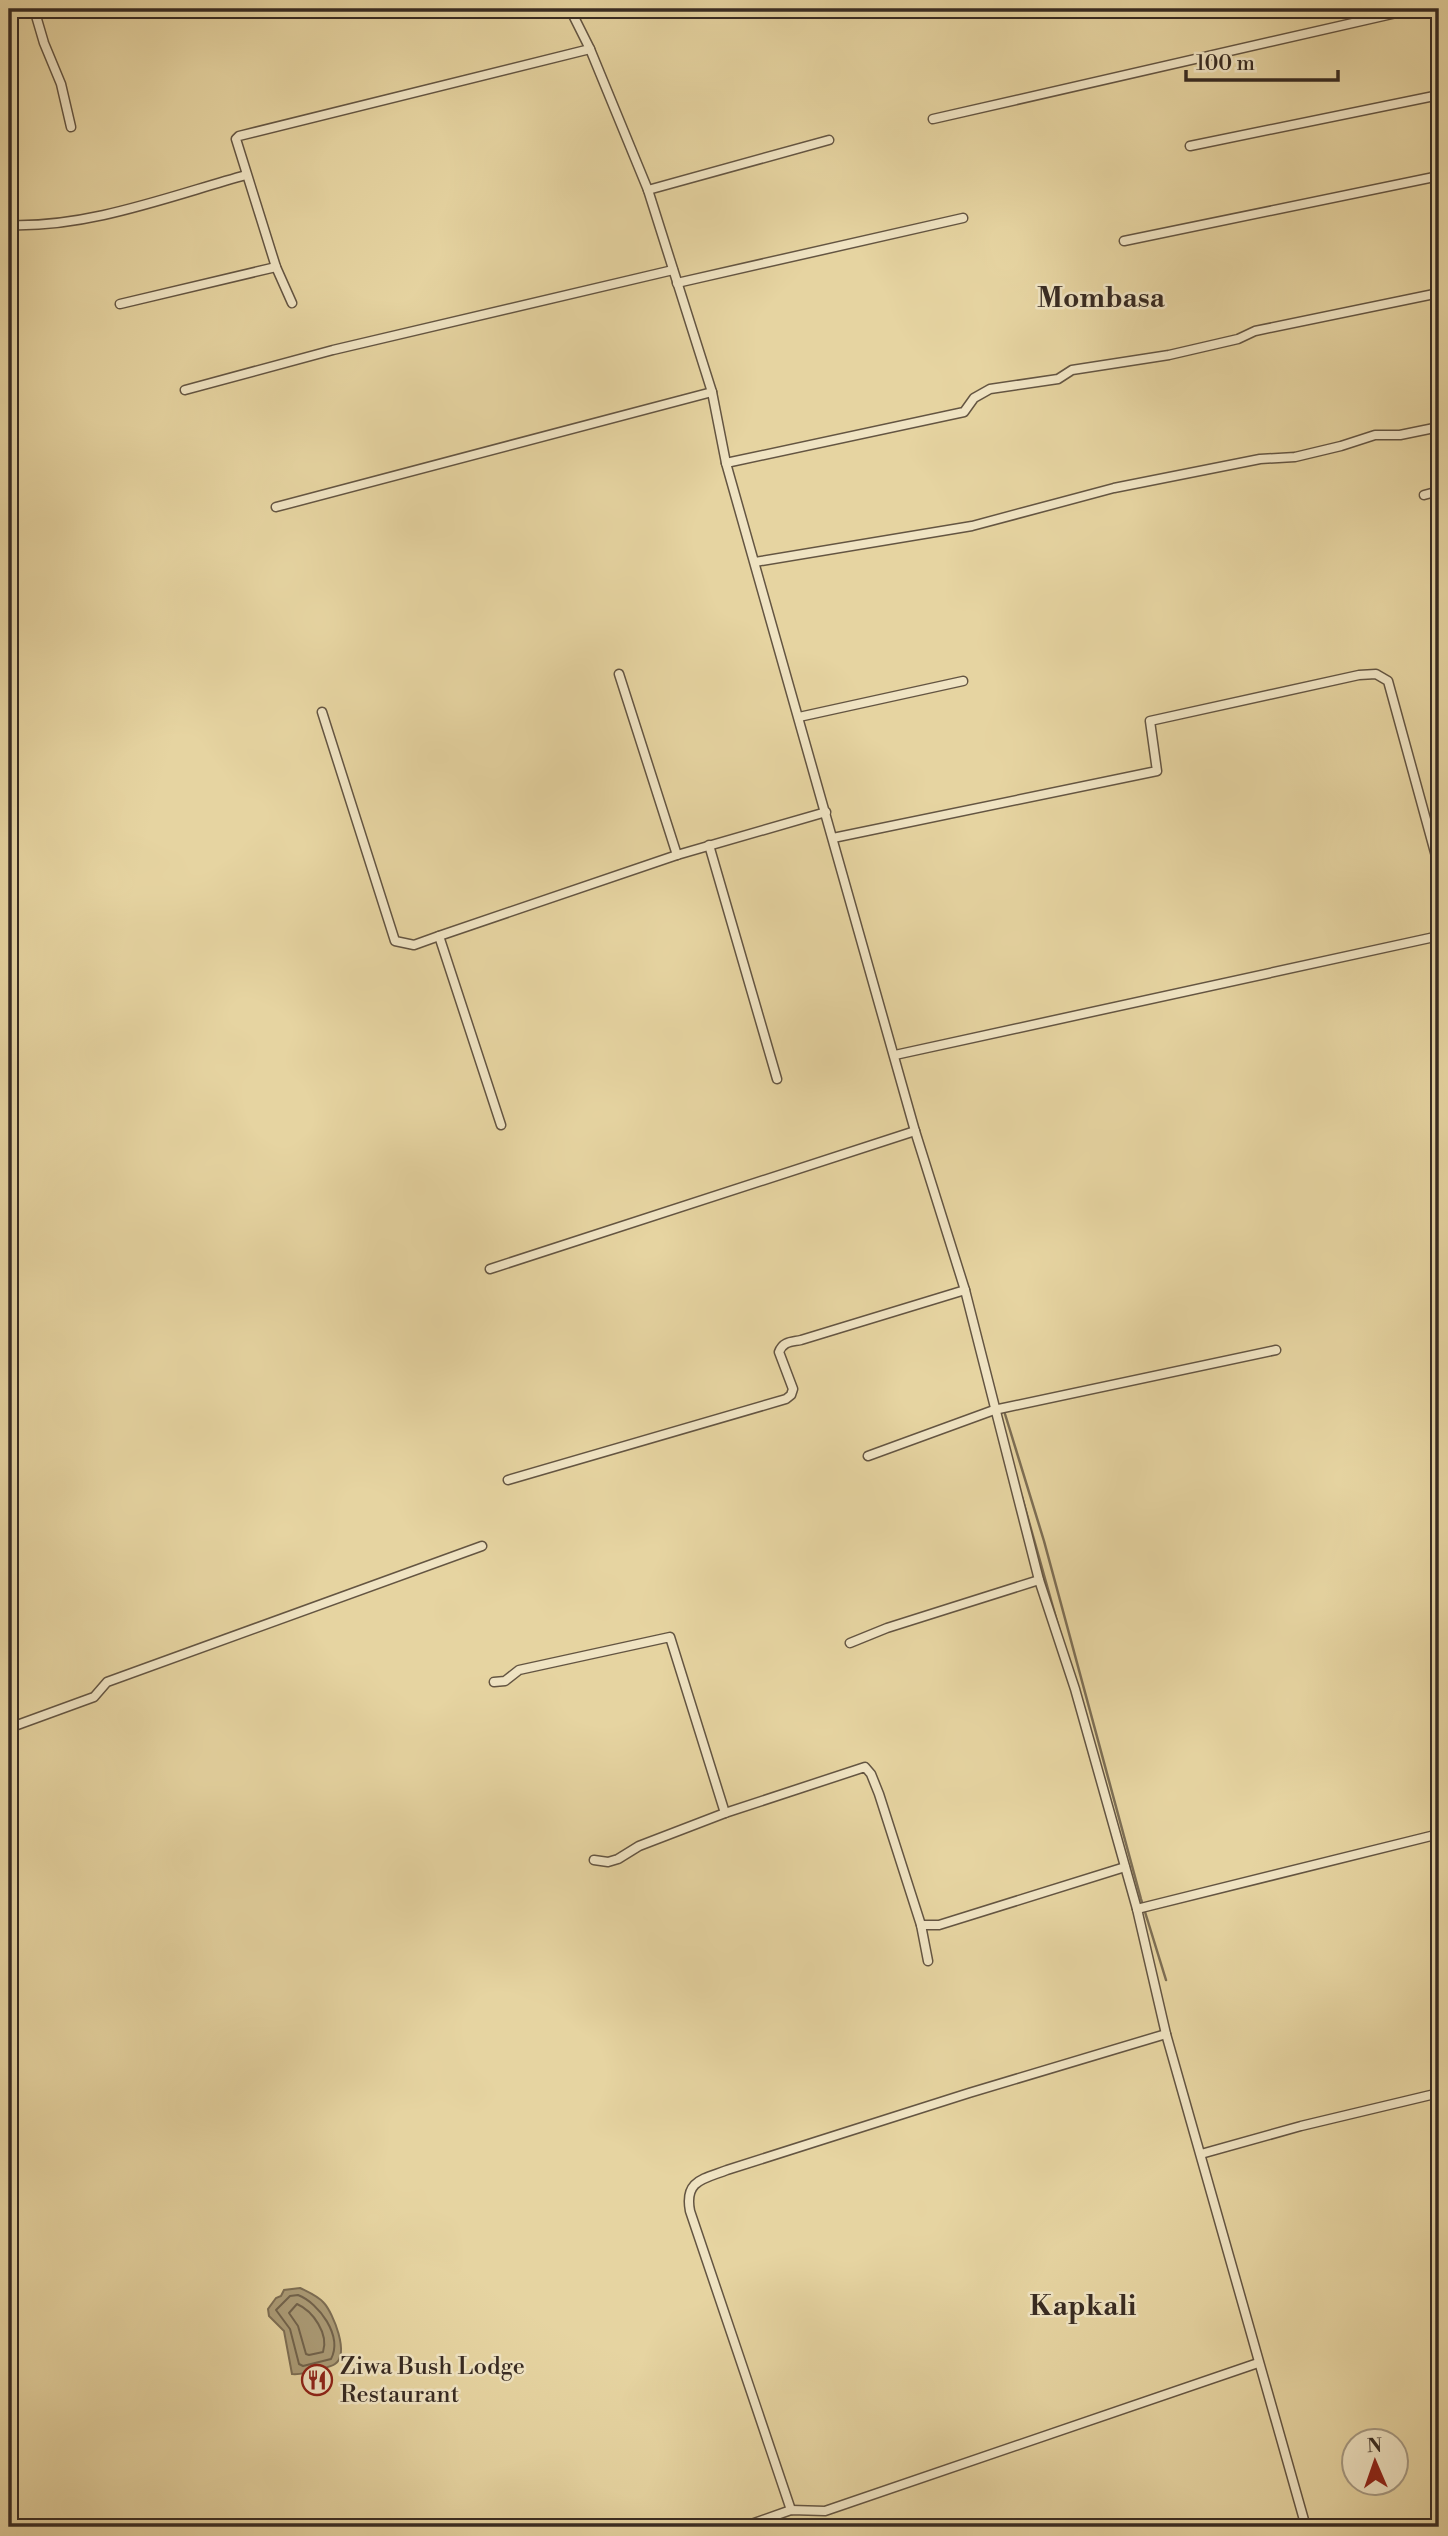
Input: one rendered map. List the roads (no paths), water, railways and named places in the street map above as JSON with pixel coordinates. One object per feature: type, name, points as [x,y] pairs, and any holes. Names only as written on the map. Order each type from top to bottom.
[{"type":"street","points":[[34,9],[44,43],[61,84],[71,127]]},
{"type":"street","points":[[570,9],[590,49],[648,190],[712,392],[726,463],[915,1131],[965,1290],[1040,1580],[1075,1689],[1137,1909],[1166,2034],[1306,2527]]},
{"type":"street","points":[[933,119],[1414,9]]},
{"type":"street","points":[[292,303],[276,267],[246,175],[236,139],[239,136],[590,49]]},
{"type":"street","points":[[1190,146],[1439,95]]},
{"type":"street","points":[[648,190],[830,141]]},
{"type":"street","points":[[9,225],[38,226],[83,220],[246,175]]},
{"type":"street","points":[[1125,241],[1439,176]]},
{"type":"street","points":[[677,283],[963,219]]},
{"type":"street","points":[[120,304],[276,267]]},
{"type":"street","points":[[185,390],[333,350],[673,270]]},
{"type":"street","points":[[726,463],[964,412],[974,398],[990,389],[1058,379],[1072,370],[1170,355],[1238,339],[1255,331],[1439,293]]},
{"type":"street","points":[[276,507],[712,392]]},
{"type":"street","points":[[755,562],[972,526],[1114,488],[1260,459],[1295,457],[1375,435],[1400,435],[1439,427]]},
{"type":"street","points":[[1424,495],[1439,491]]},
{"type":"street","points":[[619,674],[677,855]]},
{"type":"street","points":[[833,838],[1157,771],[1150,721],[1359,675],[1376,674],[1388,681],[1439,867]]},
{"type":"street","points":[[799,716],[963,681]]},
{"type":"street","points":[[322,712],[395,940],[414,945],[677,855],[826,812]]},
{"type":"street","points":[[709,845],[777,1079]]},
{"type":"street","points":[[439,936],[501,1125]]},
{"type":"street","points":[[895,1055],[1439,936]]},
{"type":"street","points":[[490,1269],[915,1131]]},
{"type":"street","points":[[508,1480],[786,1399],[793,1389],[779,1352],[781,1346],[965,1290]]},
{"type":"street","points":[[868,1456],[994,1410],[1276,1350]]},
{"type":"street","points":[[9,1728],[94,1697],[107,1682],[482,1546]]},
{"type":"street","points":[[850,1643],[887,1628],[1040,1580]]},
{"type":"street","points":[[494,1682],[505,1681],[519,1670],[670,1637],[725,1813]]},
{"type":"street","points":[[594,1860],[608,1862],[618,1859],[639,1846],[725,1813],[865,1767],[879,1794],[921,1925],[928,1961]]},
{"type":"street","points":[[1137,1909],[1439,1835]]},
{"type":"street","points":[[921,1925],[939,1925],[1125,1867]]},
{"type":"street","points":[[791,2510],[690,2211],[687,2196],[691,2187],[700,2180],[727,2170],[1166,2034]]},
{"type":"street","points":[[1201,2154],[1301,2126],[1439,2093]]},
{"type":"street","points":[[743,2527],[791,2510],[825,2511],[1258,2363]]},
{"type":"water","points":[[300,2288],[319,2298],[328,2308],[338,2334],[341,2352],[339,2359],[332,2366],[292,2374],[284,2331],[269,2316],[268,2309],[284,2290]]},
{"type":"waterway","points":[[1005,1414],[1044,1541],[1141,1899],[1166,1980]]},
{"type":"waterway","points":[[1022,1497],[1060,1632]]},
{"type":"place","name":"Ziwa Bush Lodge Restaurant","points":[[317,2380]]},
{"type":"district","name":"Mombasa","points":[[1101,297]]},
{"type":"district","name":"Kapkali","points":[[1083,2305]]}]
